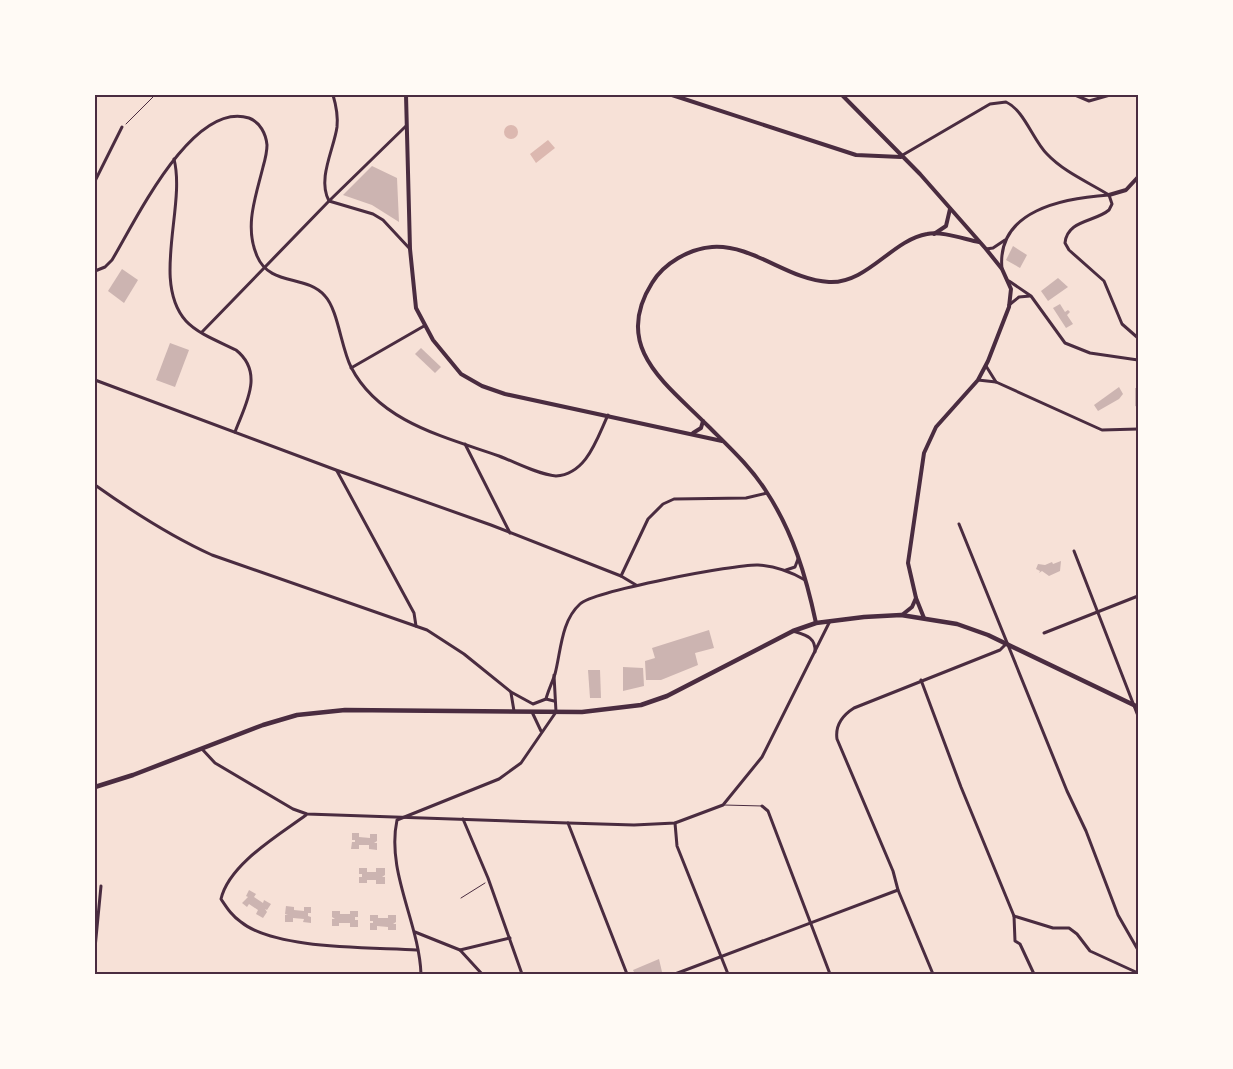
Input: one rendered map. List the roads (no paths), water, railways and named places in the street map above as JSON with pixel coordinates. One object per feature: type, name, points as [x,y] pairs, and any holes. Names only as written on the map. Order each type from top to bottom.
[{"type":"main road","points":[[95,787],[263,725],[297,715],[345,710],[556,712],[616,710],[668,696],[793,631],[816,623],[901,615],[957,624],[1007,645],[1136,706]]},
{"type":"street","points":[[333,95],[337,126],[325,182],[325,194],[329,201],[373,214],[383,220],[410,249]]},
{"type":"street","points":[[406,95],[410,249],[416,308],[424,326],[452,365],[461,374],[482,386],[524,398],[722,441]]},
{"type":"street","points":[[672,95],[856,154],[901,157],[990,104],[1006,102],[1017,110],[1031,134],[1048,155],[1066,170],[1110,195],[1112,204],[1110,210],[1074,226],[1069,231],[1066,243],[1069,250],[1104,281],[1122,324],[1138,338]]},
{"type":"street","points":[[842,95],[950,208],[986,249],[1009,281],[1031,296],[1065,343],[1090,353],[1138,360]]},
{"type":"street","points":[[1074,95],[1089,101],[1110,95]]},
{"type":"street","points":[[95,271],[105,267],[112,260],[184,145],[198,134],[226,119],[236,116],[248,118],[259,125],[266,138],[267,147],[252,216],[253,247],[264,268],[282,279],[310,285],[325,296],[334,312],[341,344],[351,368],[369,393],[389,410],[411,423],[550,475],[561,475],[573,471],[584,462],[608,415]]},
{"type":"street","points":[[202,332],[329,201],[406,126]]},
{"type":"street","points":[[95,181],[122,128]]},
{"type":"street","points":[[174,159],[178,193],[170,244],[173,290],[178,307],[185,320],[202,332],[236,350],[242,355],[250,368],[252,382],[235,432]]},
{"type":"street","points":[[1002,269],[1001,253],[1006,240],[1016,225],[1049,205],[1070,198],[1110,195],[1131,187],[1138,177]]},
{"type":"street","points":[[934,234],[943,229],[949,222],[950,208]]},
{"type":"street","points":[[816,623],[798,553],[781,515],[768,493],[740,456],[722,441],[660,380],[642,351],[638,328],[644,296],[656,276],[667,265],[692,251],[722,248],[746,254],[816,281],[836,282],[859,274],[919,236],[934,234],[979,242]]},
{"type":"street","points":[[986,249],[993,248],[1006,240]]},
{"type":"street","points":[[924,618],[916,598],[908,563],[924,453],[936,427],[978,380],[986,366],[1009,305],[1009,281]]},
{"type":"street","points":[[1009,305],[1019,298],[1031,296]]},
{"type":"street","points":[[351,368],[424,326]]},
{"type":"street","points":[[986,366],[996,382]]},
{"type":"street","points":[[95,380],[336,470],[405,493],[621,576],[636,585]]},
{"type":"street","points":[[978,380],[996,382],[1102,430],[1138,429]]},
{"type":"street","points":[[693,434],[700,428],[703,421]]},
{"type":"street","points":[[465,444],[510,534]]},
{"type":"street","points":[[336,470],[414,614],[416,626]]},
{"type":"street","points":[[95,485],[173,538],[212,556],[416,626],[434,634],[464,654],[511,692],[534,704],[540,704],[546,700],[569,619],[579,604],[591,596],[636,585],[747,566],[767,566],[785,570],[807,582]]},
{"type":"street","points":[[621,576],[648,519],[663,504],[674,499],[754,498],[768,493]]},
{"type":"street","points":[[959,524],[1067,791],[1086,831],[1118,915],[1138,950]]},
{"type":"street","points":[[1074,551],[1136,706],[1138,716]]},
{"type":"street","points":[[785,570],[795,567],[798,563],[798,553]]},
{"type":"street","points":[[1044,633],[1138,596]]},
{"type":"street","points":[[901,615],[912,607],[916,598]]},
{"type":"street","points":[[202,749],[215,763],[292,809],[306,814],[634,825],[675,822],[723,805],[762,757],[830,621]]},
{"type":"street","points":[[793,631],[811,639],[814,643],[814,653]]},
{"type":"street","points":[[932,974],[898,890],[893,871],[837,739],[838,726],[846,714],[854,708],[1000,650],[1007,645]]},
{"type":"street","points":[[421,974],[415,931],[398,874],[396,824],[399,818],[493,782],[508,774],[526,758],[541,731],[556,712],[554,675]]},
{"type":"street","points":[[921,680],[961,787],[1014,916],[1016,941],[1020,944],[1034,974]]},
{"type":"street","points":[[511,692],[514,711]]},
{"type":"street","points":[[546,700],[554,701]]},
{"type":"street","points":[[532,712],[541,731]]},
{"type":"street","points":[[762,806],[767,810],[775,828],[830,974]]},
{"type":"street","points":[[306,814],[239,867],[224,889],[222,898],[229,912],[242,923],[278,938],[305,943],[417,950]]},
{"type":"street","points":[[463,819],[488,878],[522,974]]},
{"type":"street","points":[[675,822],[677,846],[728,974]]},
{"type":"street","points":[[568,823],[627,974]]},
{"type":"street","points":[[95,948],[100,886]]},
{"type":"street","points":[[675,974],[898,890]]},
{"type":"street","points":[[1014,916],[1053,928],[1069,928],[1077,934],[1085,947],[1090,951],[1138,973]]},
{"type":"street","points":[[415,931],[460,950],[482,974]]},
{"type":"street","points":[[460,950],[510,938]]},
{"type":"lane","points":[[723,805],[762,806]]}]
